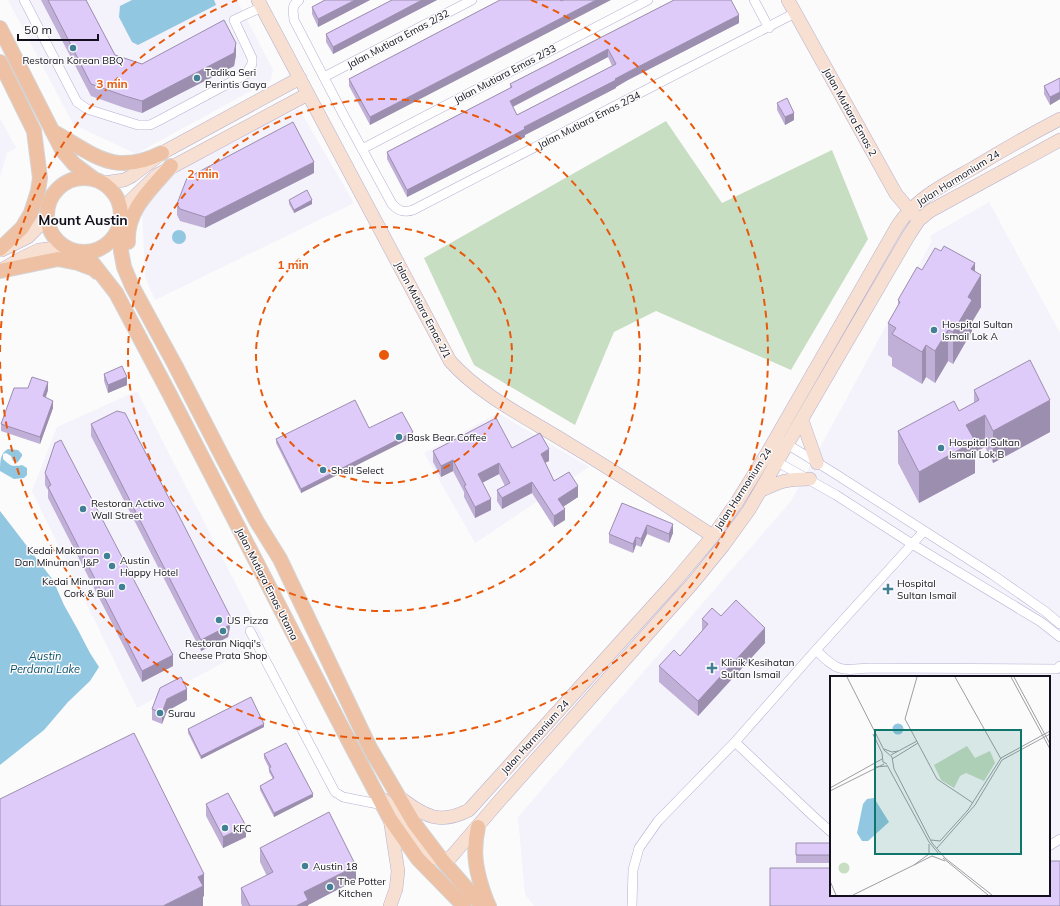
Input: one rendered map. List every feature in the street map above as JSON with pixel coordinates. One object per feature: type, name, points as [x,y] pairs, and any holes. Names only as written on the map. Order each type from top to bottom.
[{"type":"main road","points":[[0,28],[62,150],[74,164],[99,181],[112,190],[118,200],[121,218],[113,238],[102,248],[84,252],[74,251],[57,241],[51,233],[47,215],[48,205],[58,188],[66,183],[80,178],[99,181]]},
{"type":"main road","points":[[0,62],[34,131],[40,178],[36,200],[31,213],[22,228],[0,250]]},
{"type":"main road","points":[[52,131],[101,159],[118,164],[132,164],[147,160],[162,153]]},
{"type":"main road","points":[[35,137],[48,166],[52,196]]},
{"type":"main road","points":[[132,286],[128,238],[136,206],[171,166]]},
{"type":"main road","name":"Jalan Mutiara Emas Utama","points":[[121,218],[121,251],[124,267],[132,286],[257,522],[280,559],[370,748],[414,823],[442,860]]},
{"type":"main road","name":"Jalan Mutiara Emas Utama","points":[[84,252],[116,293],[390,819],[418,858],[464,906]]},
{"type":"main road","points":[[0,271],[58,259],[78,263],[94,270],[116,293]]},
{"type":"main road","points":[[478,827],[475,842],[475,856],[480,882],[489,906]]},
{"type":"main road","points":[[442,860],[482,906]]},
{"type":"street","points":[[24,0],[77,102],[87,109],[144,126],[160,120],[246,74],[252,64],[252,58],[234,20],[260,3]]},
{"type":"street","name":"Jalan Mutiara Emas 2/32","points":[[324,77],[472,0]]},
{"type":"street","name":"Jalan Mutiara Emas 2/33","points":[[362,149],[648,0]]},
{"type":"street","points":[[754,0],[769,28]]},
{"type":"street","name":"Jalan Mutiara Emas 2","points":[[788,0],[896,194],[919,220]]},
{"type":"street","name":"Jalan Mutiara Emas 2/1","points":[[260,3],[450,361],[462,375],[478,388],[572,445],[713,536]]},
{"type":"street","points":[[297,3],[293,10],[294,20],[362,149]]},
{"type":"street","name":"Jalan Mutiara Emas 2/34","points":[[362,149],[392,204],[399,210],[409,212],[769,28],[795,13]]},
{"type":"street","points":[[99,181],[124,180],[136,174],[162,153],[300,78]]},
{"type":"street","points":[[121,218],[132,198],[157,175],[171,166],[308,94]]},
{"type":"street","name":"Jalan Harmonium 24","points":[[397,796],[420,812],[436,818],[451,818],[469,810],[671,586],[713,536],[737,502],[766,455],[898,224],[909,210],[930,193],[1024,138],[1060,119]]},
{"type":"street","name":"Jalan Harmonium 24","points":[[442,860],[451,858],[501,799],[692,584],[723,546],[749,510],[778,462],[919,220],[930,211],[1060,140]]},
{"type":"street","points":[[0,250],[28,237],[47,215]]},
{"type":"street","points":[[0,271],[22,258],[40,250],[65,247]]},
{"type":"street","points":[[802,420],[817,463]]},
{"type":"street","points":[[776,438],[834,473],[993,575],[1046,612],[1060,624]]},
{"type":"street","points":[[766,455],[810,479],[912,544],[1041,622],[1060,637]]},
{"type":"street","points":[[760,491],[780,482],[793,479],[810,479]]},
{"type":"street","points":[[632,906],[632,879],[635,860],[639,848],[658,821],[735,742],[924,531]]},
{"type":"street","points":[[250,631],[335,792],[343,797],[380,800],[387,803],[423,852],[427,855],[442,860]]},
{"type":"street","points":[[816,650],[830,664],[847,670],[884,668],[1028,670],[1057,669],[1060,666]]},
{"type":"street","points":[[735,742],[830,831]]},
{"type":"street","points":[[390,819],[398,871],[396,889],[390,906]]},
{"type":"street","points":[[1050,845],[1060,839]]},
{"type":"shaded area","points":[[8,0],[237,0],[273,70],[271,80],[136,154],[73,124]]},
{"type":"shaded area","points":[[299,109],[354,203],[155,300],[145,277],[142,210],[184,164]]},
{"type":"shaded area","points":[[0,118],[16,148],[7,153],[0,177]]},
{"type":"shaded area","name":"Hospital Sultan Ismail","points":[[989,202],[1060,333],[1060,906],[534,906],[525,894],[518,817],[791,501],[932,241],[930,236]]},
{"type":"shaded area","points":[[137,391],[265,641],[137,708],[32,491],[57,427]]},
{"type":"shaded area","points":[[498,413],[589,467],[475,543],[424,453]]},
{"type":"green space","points":[[666,121],[722,203],[832,150],[868,239],[791,370],[656,311],[614,332],[575,425],[474,365],[424,258]]},
{"type":"water","points":[[132,0],[214,0],[216,5],[138,45],[132,42],[119,17],[120,6]]},
{"type":"water","points":[[179,230],[184,232],[186,237],[184,242],[179,244],[174,242],[172,237],[174,232]]},
{"type":"water","points":[[8,449],[18,450],[22,454],[18,462],[13,461],[11,456],[6,453],[3,454],[3,459],[11,465],[22,465],[27,468],[27,475],[24,478],[14,479],[0,471],[0,461],[2,455],[5,451]]},
{"type":"water","name":"Austin Perdana Lake","points":[[0,511],[53,580],[64,605],[99,667],[90,681],[68,702],[44,730],[0,765]]},
{"type":"building","points":[[48,0],[86,0],[115,55],[142,64],[224,20],[236,43],[234,53],[142,101],[91,84]]},
{"type":"building","points":[[325,0],[355,0],[318,19],[312,7]]},
{"type":"building","points":[[392,0],[422,0],[333,47],[326,34]]},
{"type":"building","points":[[500,0],[596,0],[370,117],[349,79]]},
{"type":"building","points":[[674,0],[731,0],[739,15],[628,72],[615,79],[616,80],[524,127],[525,129],[407,190],[387,152],[512,87],[510,84]],"holes":[[[608,49],[616,64],[517,115],[510,101]]]},
{"type":"building","points":[[1060,78],[1060,92],[1050,97],[1044,86]]},
{"type":"building","points":[[787,98],[794,113],[785,117],[777,103]]},
{"type":"building","points":[[293,122],[314,162],[205,217],[180,209],[177,204],[187,178]]},
{"type":"building","points":[[307,190],[312,200],[294,210],[289,200]]},
{"type":"building","points":[[944,246],[975,263],[971,269],[981,275],[968,297],[972,300],[953,332],[948,330],[935,351],[926,345],[922,352],[892,334],[896,328],[888,323],[900,302],[898,300],[917,267],[922,270],[935,248],[941,251]]},
{"type":"building","points":[[1030,360],[1050,400],[993,431],[985,415],[966,425],[975,441],[919,472],[898,431],[954,401],[959,411],[979,400],[974,390]]},
{"type":"building","points":[[122,366],[127,377],[108,385],[104,374]]},
{"type":"building","points":[[32,377],[48,382],[43,396],[53,401],[40,437],[1,424],[14,388],[28,388]]},
{"type":"building","points":[[355,400],[369,428],[402,412],[413,432],[301,489],[276,439]]},
{"type":"building","points":[[117,411],[125,413],[230,616],[228,626],[201,640],[91,424]]},
{"type":"building","points":[[496,418],[512,448],[540,433],[549,449],[541,454],[554,481],[569,472],[578,486],[558,499],[565,509],[554,516],[532,482],[502,498],[497,490],[510,483],[499,463],[478,474],[491,499],[475,507],[453,460],[441,466],[433,451]]},
{"type":"building","points":[[61,440],[173,655],[142,671],[48,487],[51,485],[45,473],[55,443]]},
{"type":"building","points":[[622,503],[673,524],[669,534],[647,525],[641,539],[636,537],[633,544],[609,534]]},
{"type":"building","name":"Klinik Kesihatan Sultan Ismail","points":[[736,600],[765,628],[698,701],[659,666],[674,650],[680,656],[708,624],[702,619],[712,608],[721,616]]},
{"type":"building","points":[[181,677],[187,689],[167,699],[162,713],[152,709],[160,688]]},
{"type":"building","points":[[251,697],[264,724],[201,756],[188,729]]},
{"type":"building","points":[[134,733],[204,874],[198,877],[203,886],[163,906],[0,906],[0,799]]},
{"type":"building","points":[[286,743],[313,794],[274,813],[260,786],[274,778],[269,768],[271,767],[264,754]]},
{"type":"building","points":[[228,793],[246,826],[223,837],[206,804]]},
{"type":"building","name":"Austin 18","points":[[329,812],[356,866],[304,892],[308,900],[296,906],[250,906],[241,888],[273,872],[260,848]]},
{"type":"building","points":[[796,843],[830,843],[830,855],[796,855]]},
{"type":"building","points":[[1050,861],[1060,861],[1060,906],[770,906],[770,868],[830,868],[830,896],[1050,896]]},
{"type":"place","name":"Restoran Korean BBQ","points":[[73,48]]},
{"type":"place","name":"Tadika Seri Perintis Gaya","points":[[197,78]]},
{"type":"place","name":"Hospital Sultan Ismail Lok A","points":[[934,330]]},
{"type":"place","name":"Bask Bear Coffee","points":[[399,437]]},
{"type":"place","name":"Hospital Sultan Ismail Lok B","points":[[941,448]]},
{"type":"place","name":"Shell Select","points":[[323,470]]},
{"type":"place","name":"Restoran Activo Wall Street","points":[[83,509]]},
{"type":"place","name":"Kedai Makanan Dan Minuman J&P","points":[[107,556]]},
{"type":"place","name":"Austin Happy Hotel","points":[[112,566]]},
{"type":"place","name":"Kedai Minuman Cork & Bull","points":[[122,587]]},
{"type":"place","name":"Hospital Sultan Ismail","points":[[888,589]]},
{"type":"place","name":"US Pizza","points":[[219,620]]},
{"type":"place","name":"Restoran Niqqi's Cheese Prata Shop","points":[[223,631]]},
{"type":"place","name":"Klinik Kesihatan Sultan Ismail","points":[[712,668]]},
{"type":"place","name":"Surau","points":[[160,713]]},
{"type":"place","name":"KFC","points":[[225,828]]},
{"type":"place","name":"Austin 18","points":[[305,866]]},
{"type":"place","name":"The Potter Kitchen","points":[[330,887]]},
{"type":"district","name":"Mount Austin","points":[[83,220]]}]
